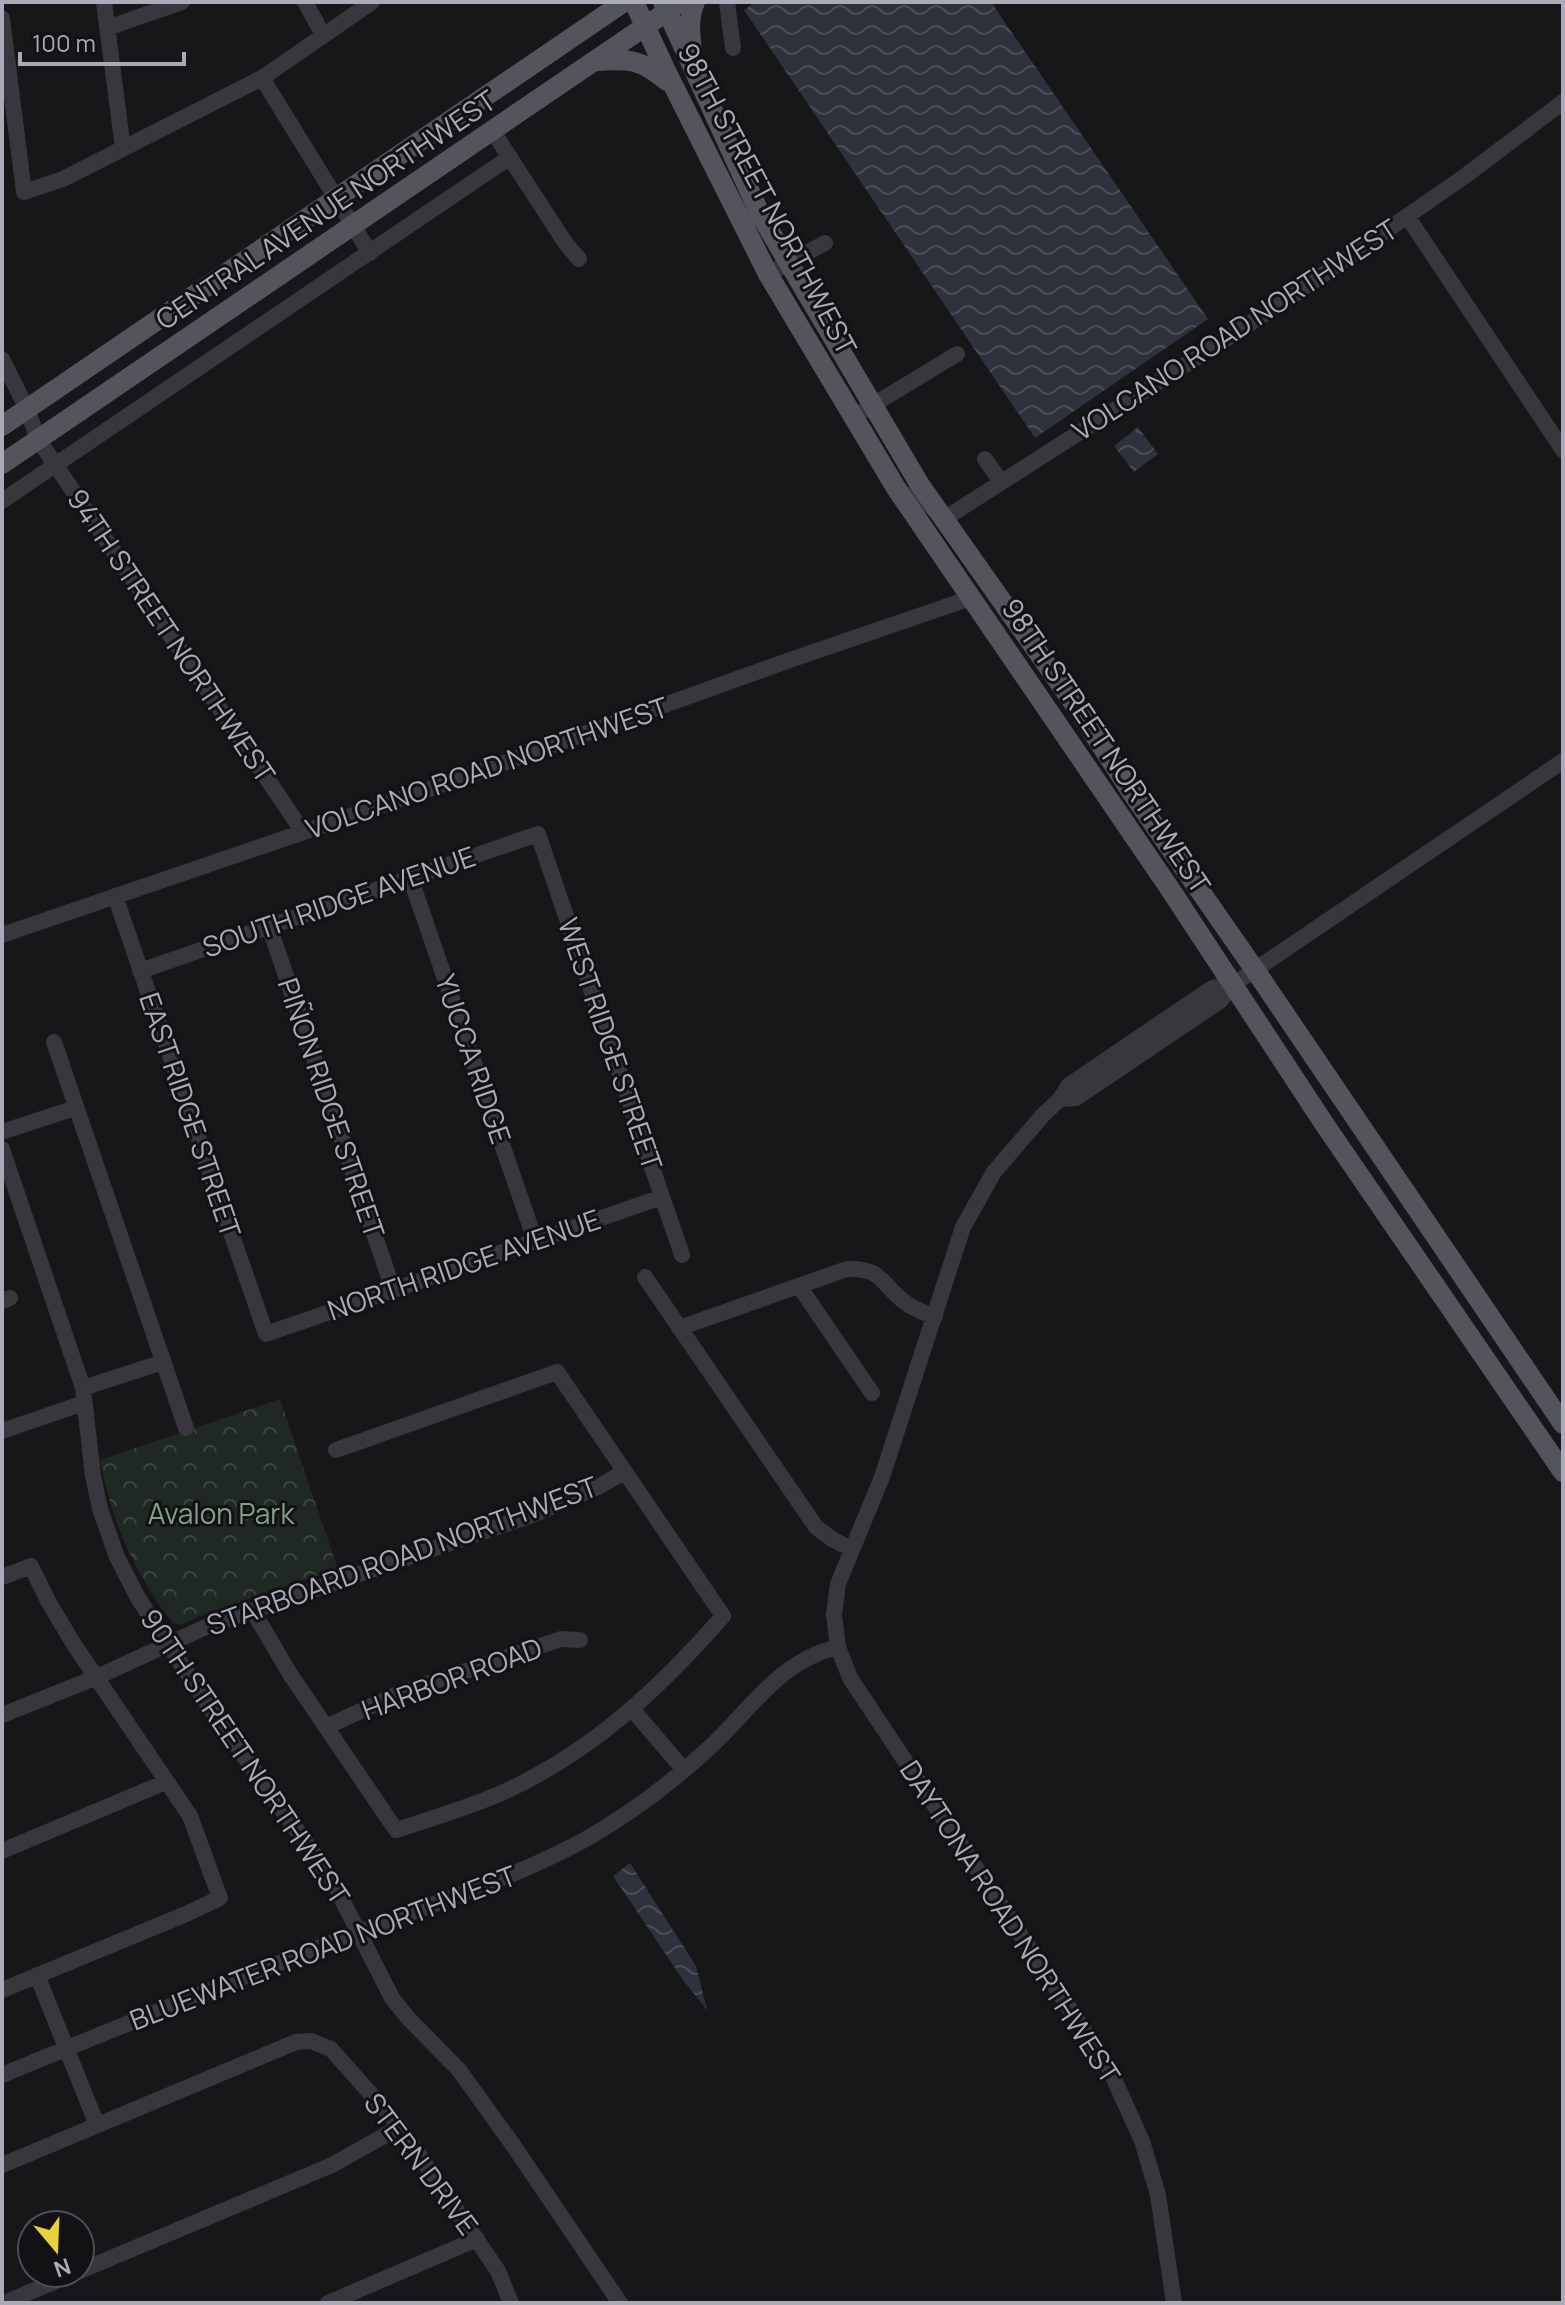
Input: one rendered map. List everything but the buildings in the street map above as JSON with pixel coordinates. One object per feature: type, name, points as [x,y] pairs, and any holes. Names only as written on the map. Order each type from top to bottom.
[{"type":"main road","points":[[585,27],[601,2]]},
{"type":"main road","points":[[2,426],[624,2]]},
{"type":"main road","name":"98TH STREET NORTHWEST","points":[[634,2],[768,274],[853,416],[909,495],[971,598],[1234,984],[1325,1125],[1563,1472]]},
{"type":"main road","points":[[694,71],[689,28],[695,2]]},
{"type":"main road","name":"98TH STREET NORTHWEST","points":[[671,5],[694,71],[755,203],[920,485],[1563,1424]]},
{"type":"main road","name":"CENTRAL AVENUE NORTHWEST","points":[[2,464],[594,61],[671,5]]},
{"type":"main road","points":[[594,61],[626,59],[648,66],[674,86]]},
{"type":"main road","points":[[909,495],[949,543],[971,558]]},
{"type":"main road","points":[[971,598],[983,595],[1020,645],[1039,655]]},
{"type":"street","points":[[104,2],[123,149]]},
{"type":"street","points":[[107,28],[182,2]]},
{"type":"street","points":[[305,2],[323,35]]},
{"type":"street","points":[[2,18],[24,192],[63,179],[262,78],[372,2]]},
{"type":"street","points":[[727,2],[733,48]]},
{"type":"street","points":[[262,78],[370,253]]},
{"type":"street","name":"VOLCANO ROAD NORTHWEST","points":[[944,519],[1288,299],[1465,176],[1563,102]]},
{"type":"street","points":[[492,130],[579,259]]},
{"type":"street","points":[[2,501],[510,157]]},
{"type":"street","points":[[1407,216],[1563,450]]},
{"type":"street","points":[[768,274],[825,243]]},
{"type":"street","points":[[853,416],[957,354]]},
{"type":"street","name":"94TH STREET NORTHWEST","points":[[2,359],[38,439],[303,832]]},
{"type":"street","points":[[985,459],[1001,482]]},
{"type":"street","points":[[909,495],[944,519]]},
{"type":"street","name":"VOLCANO ROAD NORTHWEST","points":[[2,935],[971,598]]},
{"type":"street","points":[[838,1647],[834,1615],[838,1584],[882,1477],[963,1227],[994,1172],[1069,1085],[1212,988],[1234,984],[1563,761]]},
{"type":"street","name":"SOUTH RIDGE AVENUE","points":[[140,971],[538,834]]},
{"type":"street","name":"WEST RIDGE STREET","points":[[538,834],[682,1255]]},
{"type":"street","name":"YUCCA RIDGE","points":[[410,877],[535,1240]]},
{"type":"street","name":"EAST RIDGE STREET","points":[[115,896],[266,1334]]},
{"type":"street","name":"PIÑON RIDGE STREET","points":[[269,926],[393,1289]]},
{"type":"street","points":[[54,1042],[186,1428]]},
{"type":"street","points":[[2,1132],[75,1108]]},
{"type":"street","name":"90TH STREET NORTHWEST","points":[[2,1149],[84,1395],[93,1476],[104,1521],[131,1585],[216,1717],[331,1878],[392,1998],[459,2070],[620,2303]]},
{"type":"street","name":"NORTH RIDGE AVENUE","points":[[266,1334],[662,1197]]},
{"type":"street","points":[[679,1328],[847,1269],[864,1269],[879,1275],[909,1306],[935,1317]]},
{"type":"street","points":[[645,1277],[816,1527],[851,1549]]},
{"type":"street","points":[[799,1286],[872,1393]]},
{"type":"street","points":[[2,1431],[163,1362]]},
{"type":"street","points":[[253,1611],[290,1674],[396,1830],[506,1791],[551,1768],[632,1709],[681,1664],[723,1616],[557,1372],[336,1450]]},
{"type":"street","name":"STARBOARD ROAD NORTHWEST","points":[[2,1715],[97,1677],[210,1625],[535,1514],[598,1487],[624,1472]]},
{"type":"street","points":[[2,1577],[31,1566],[60,1623],[190,1816],[220,1898],[2,1990]]},
{"type":"street","name":"HARBOR ROAD","points":[[326,1727],[397,1694],[561,1639],[580,1640]]},
{"type":"street","name":"BLUEWATER ROAD NORTHWEST","points":[[2,2075],[481,1887],[552,1856],[638,1807],[733,1726],[782,1673],[803,1659],[838,1647]]},
{"type":"street","name":"DAYTONA ROAD NORTHWEST","points":[[838,1647],[850,1678],[1109,2068],[1142,2141],[1158,2195],[1174,2303]]},
{"type":"street","points":[[632,1709],[684,1770]]},
{"type":"street","points":[[2,1851],[166,1782]]},
{"type":"street","points":[[2,2165],[97,2125],[37,1975]]},
{"type":"street","name":"STERN DRIVE","points":[[97,2125],[296,2042],[311,2041],[331,2049],[400,2127],[498,2271],[511,2303]]},
{"type":"street","points":[[96,2264],[332,2165],[400,2127]]},
{"type":"street","points":[[328,2303],[477,2239]]},
{"type":"street","points":[[4,2303],[37,2289]]},
{"type":"green space","name":"Avalon Park","points":[[280,1399],[338,1569],[180,1625],[173,1623],[147,1586],[126,1546],[111,1505],[100,1460]]},
{"type":"water","points":[[756,2],[991,2],[1208,319],[1035,438],[744,10]]},
{"type":"water","points":[[1138,427],[1158,454],[1134,472],[1114,446]]},
{"type":"water","points":[[630,1863],[696,1966],[707,2010],[683,1980],[613,1876]]}]
